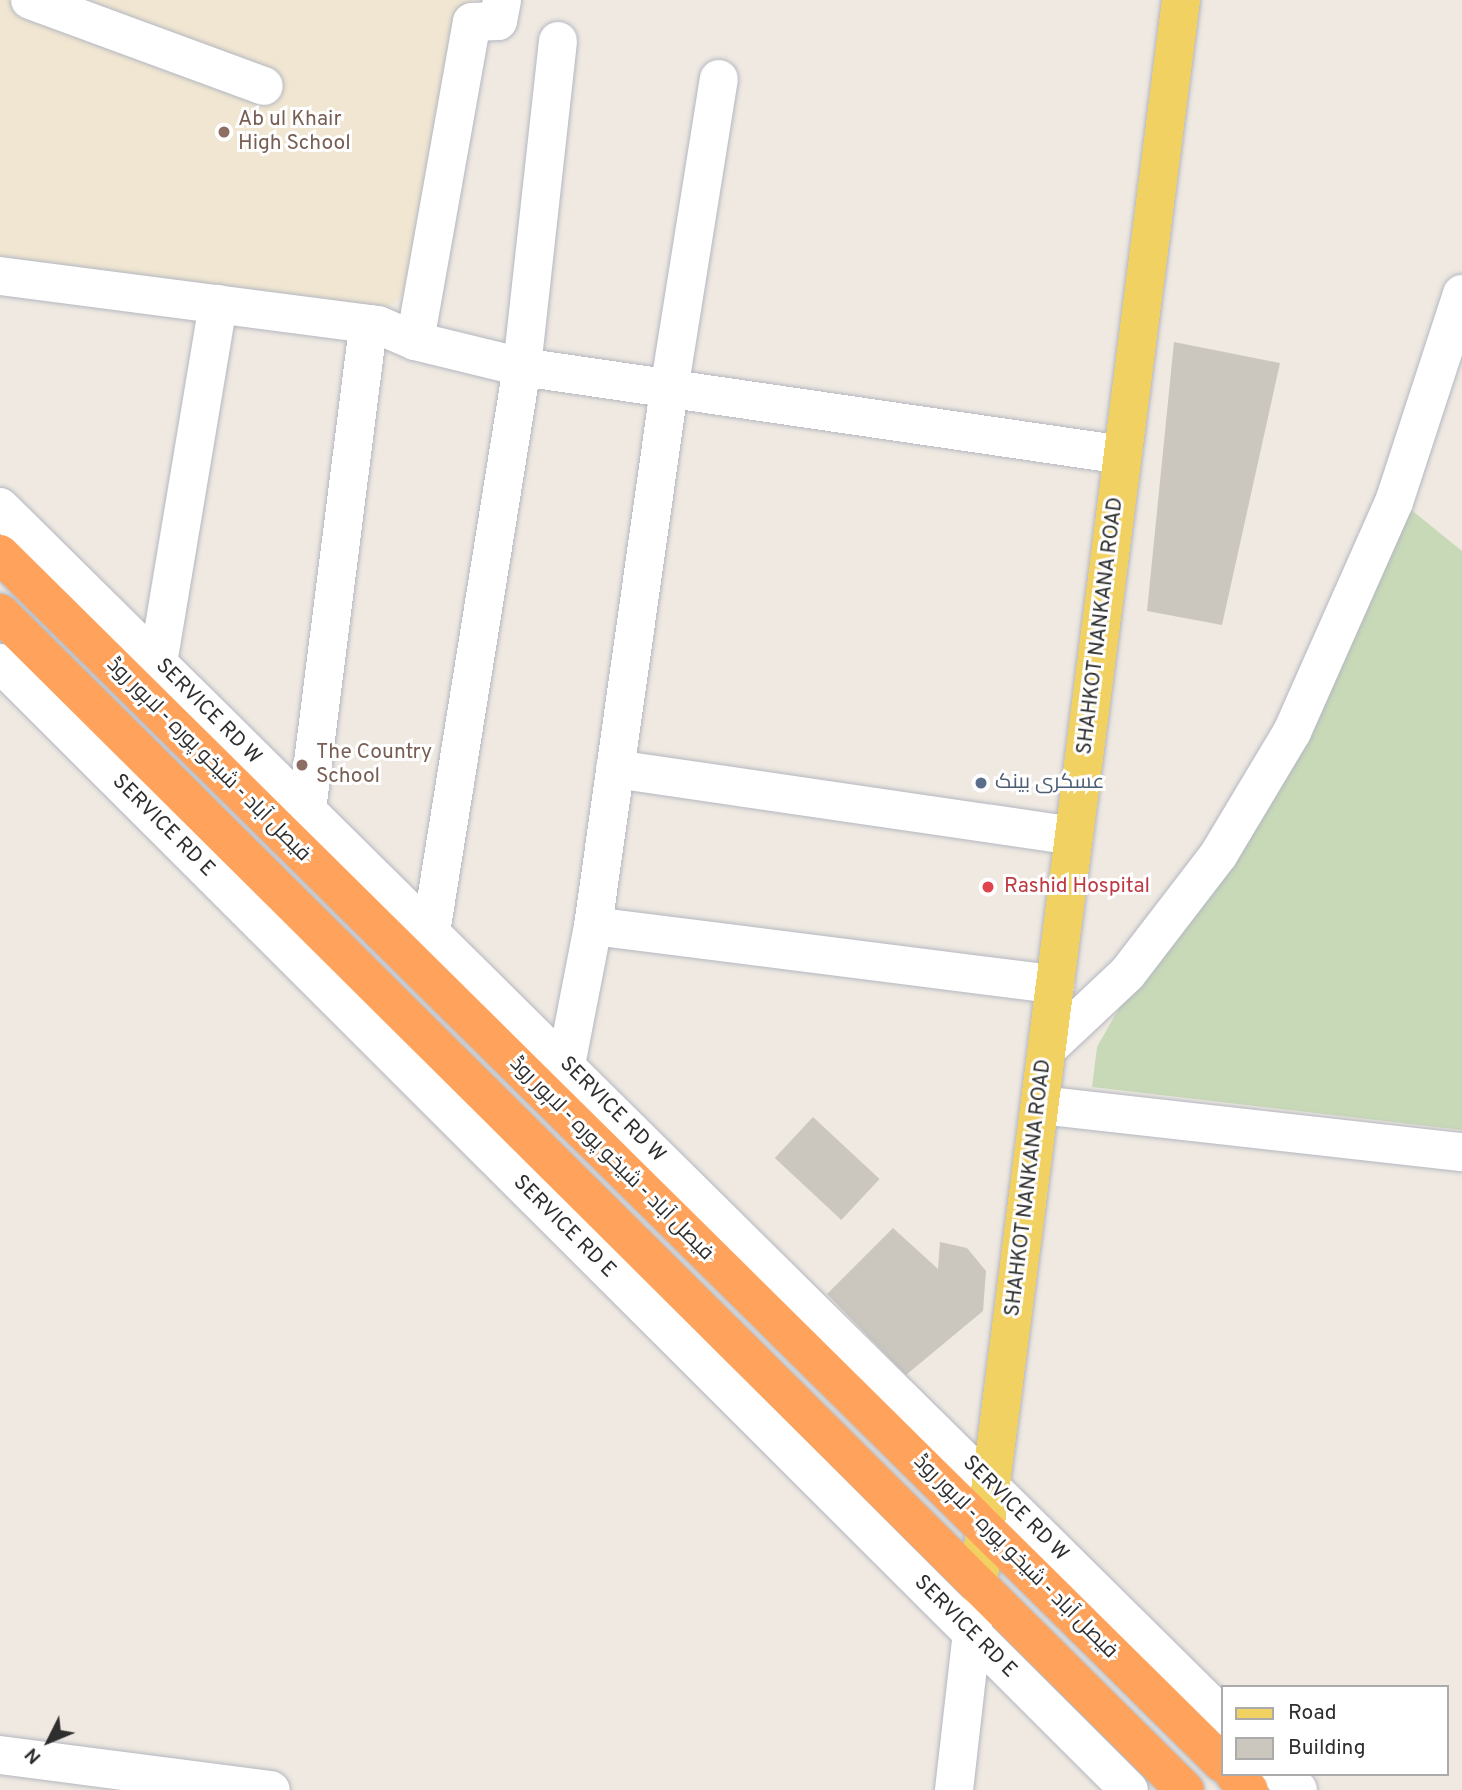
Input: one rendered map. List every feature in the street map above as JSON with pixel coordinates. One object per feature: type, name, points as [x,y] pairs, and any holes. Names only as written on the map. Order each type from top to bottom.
[{"type":"highway","name":"فیصل آباد - شیخو پورہ - لاہور روڈ","points":[[0,554],[1220,1761]]},
{"type":"highway","name":"فیصل آباد - شیخو پورہ - لاہور روڈ","points":[[0,613],[1185,1790]]},
{"type":"highway","points":[[1236,1776],[1249,1790]]},
{"type":"main road","name":"SHAHKOT NANKANA ROAD","points":[[978,1585],[1181,0]]},
{"type":"street","points":[[30,0],[264,86]]},
{"type":"street","points":[[415,341],[472,22],[498,21],[502,0]]},
{"type":"street","points":[[431,932],[522,367],[558,41]]},
{"type":"street","points":[[566,1065],[593,926],[669,390],[719,79]]},
{"type":"street","points":[[0,276],[368,324],[415,341],[522,367],[1123,455]]},
{"type":"street","points":[[1046,1049],[1127,974],[1219,854],[1292,732],[1394,502],[1462,294]]},
{"type":"street","points":[[158,663],[218,304]]},
{"type":"street","points":[[307,810],[368,324]]},
{"type":"street","name":"SERVICE RD W","points":[[0,507],[991,1484],[1220,1714]]},
{"type":"street","name":"SERVICE RD E","points":[[0,663],[1129,1790]]},
{"type":"street","points":[[615,769],[1074,836]]},
{"type":"street","points":[[593,926],[1055,984]]},
{"type":"street","points":[[1040,1105],[1462,1152]]},
{"type":"street","points":[[954,1790],[978,1585]]},
{"type":"street","points":[[0,1755],[271,1790]]},
{"type":"street","points":[[1284,1776],[1298,1790]]},
{"type":"shaded area","name":"Ab ul Khair High School","points":[[0,0],[471,0],[420,282],[386,309],[0,264]]},
{"type":"green space","points":[[1404,504],[1462,551],[1462,1130],[1092,1087],[1097,1047]]},
{"type":"building","points":[[1174,342],[1280,363],[1222,625],[1147,611]]},
{"type":"building","points":[[813,1117],[880,1179],[841,1220],[775,1158]]},
{"type":"building","points":[[893,1228],[938,1269],[940,1242],[967,1248],[986,1271],[983,1311],[906,1375],[827,1294]]},
{"type":"place","name":"Ab ul Khair High School","points":[[224,132]]},
{"type":"place","name":"The Country School","points":[[302,765]]},
{"type":"place","name":"عسکری بینک","points":[[981,783]]},
{"type":"place","name":"Rashid Hospital","points":[[988,887]]}]
